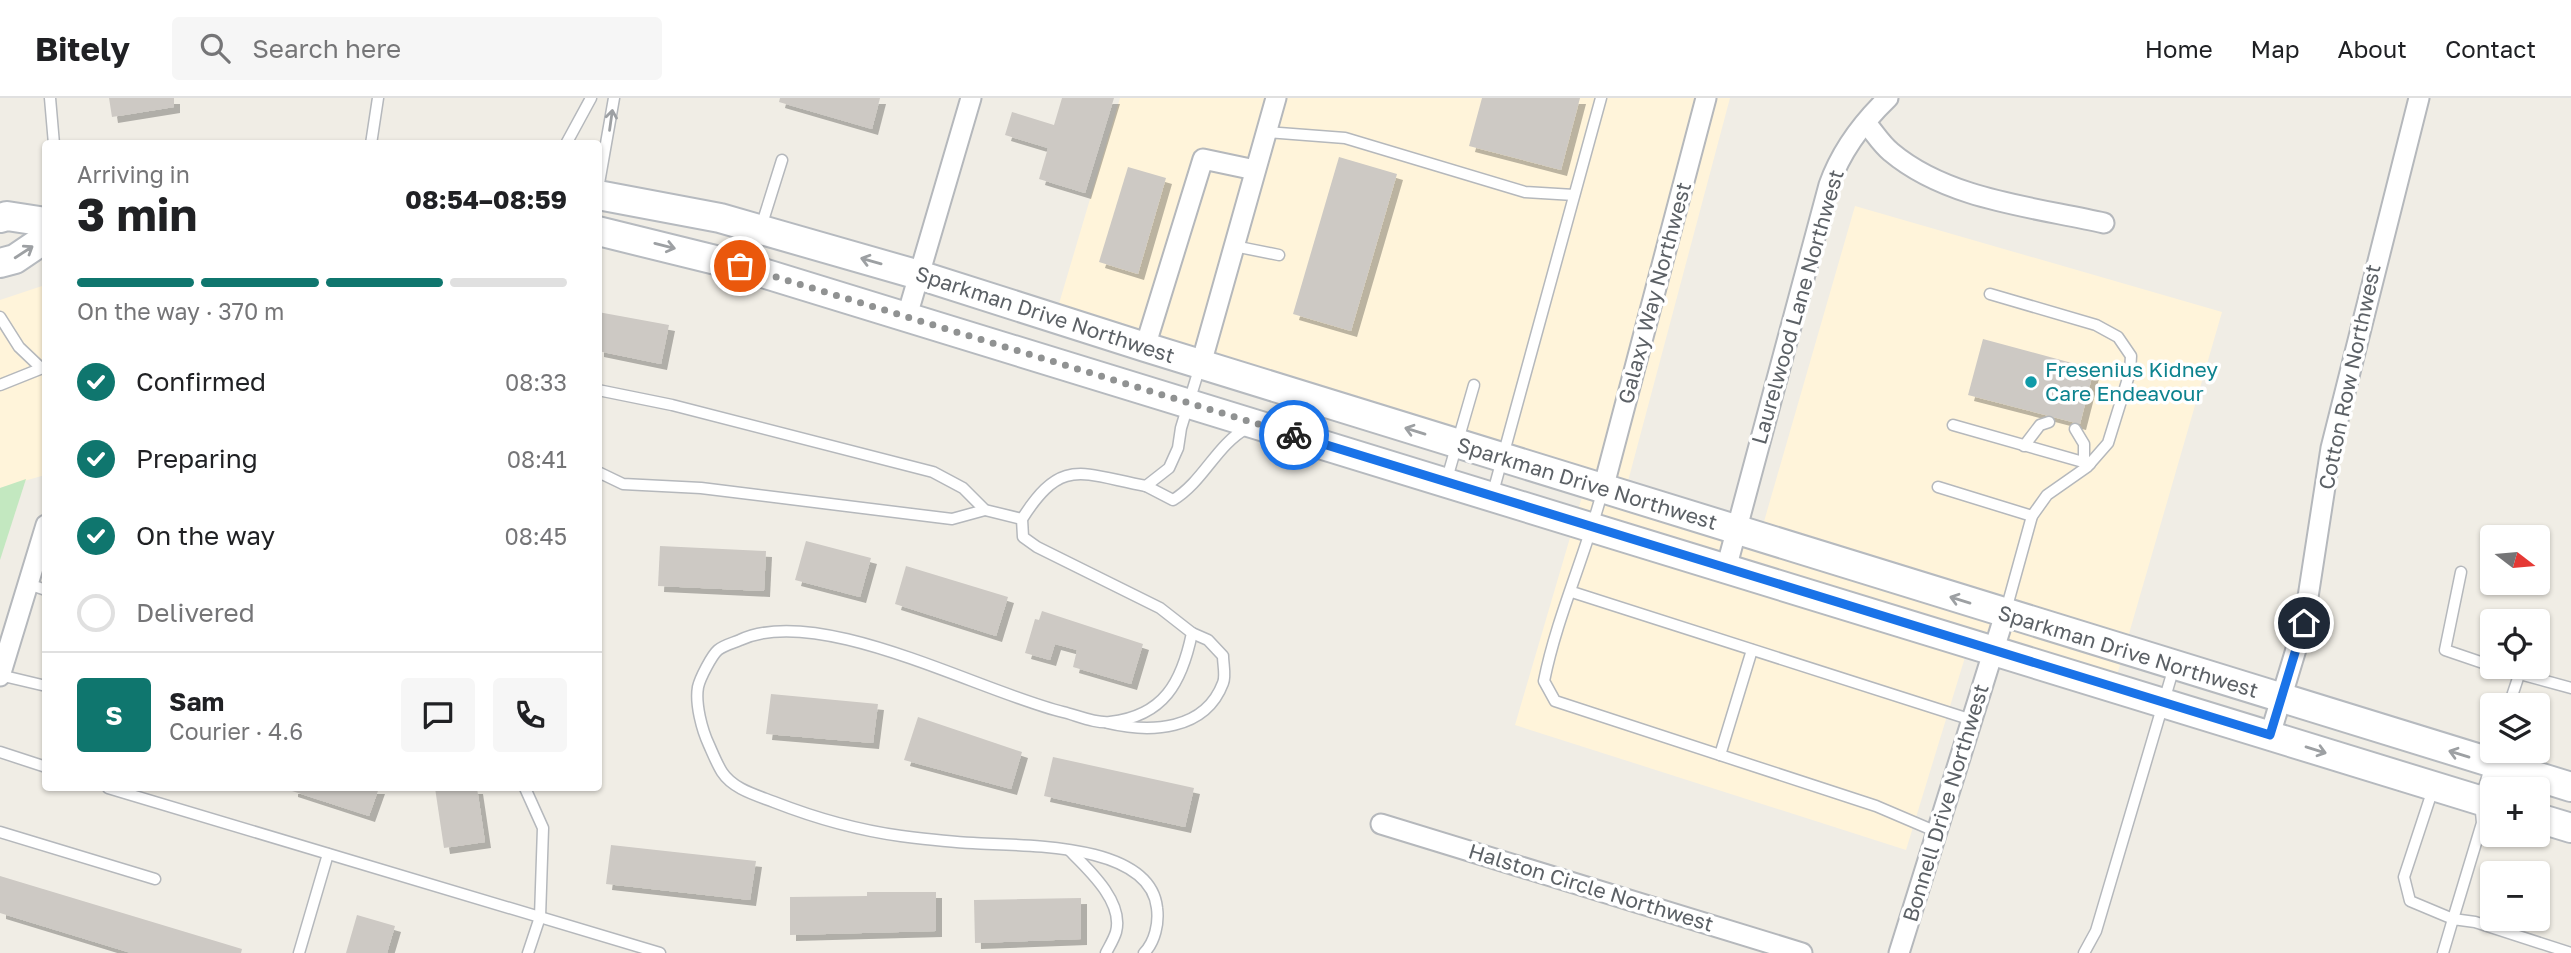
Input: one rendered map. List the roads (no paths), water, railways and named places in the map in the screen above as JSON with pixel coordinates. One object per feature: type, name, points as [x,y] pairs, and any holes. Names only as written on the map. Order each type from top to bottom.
[{"type":"main road","name":"Sparkman Drive Northwest","points":[[602,196],[720,218],[919,275],[2281,699],[2480,753]]},
{"type":"main road","points":[[0,218],[7,216],[42,221]]},
{"type":"main road","name":"Sparkman Drive Northwest","points":[[602,233],[740,266],[907,316],[2480,800]]},
{"type":"main road","points":[[0,263],[15,259],[42,241]]},
{"type":"main road","name":"Sparkman Drive Northwest","points":[[2509,763],[2571,787]]},
{"type":"main road","points":[[2550,822],[2571,828]]},
{"type":"street","points":[[907,316],[971,98]]},
{"type":"street","points":[[1200,364],[1276,98]]},
{"type":"street","name":"Galaxy Way Northwest","points":[[1603,489],[1706,98]]},
{"type":"street","name":"Laurelwood Lane Northwest","points":[[1726,569],[1829,185],[1837,163],[1888,98]]},
{"type":"street","name":"Cotton Row Northwest","points":[[2270,735],[2307,611],[2330,449],[2419,98]]},
{"type":"street","points":[[1866,123],[1889,151],[1918,171],[1953,188],[2104,223]]},
{"type":"street","points":[[1144,347],[1203,159],[1255,170]]},
{"type":"street","points":[[0,675],[6,634],[37,587],[42,553]]},
{"type":"street","name":"Bonnell Drive Northwest","points":[[1899,953],[2005,614]]},
{"type":"street","name":"Halston Circle Northwest","points":[[1381,824],[1802,953]]},
{"type":"lane","points":[[50,98],[54,140]]},
{"type":"lane","points":[[372,140],[378,98]]},
{"type":"lane","points":[[568,140],[592,98]]},
{"type":"lane","points":[[602,166],[614,98]]},
{"type":"lane","points":[[1492,496],[1601,98]]},
{"type":"lane","points":[[1266,132],[1345,138],[1525,192],[1574,195]]},
{"type":"lane","points":[[761,230],[782,160]]},
{"type":"lane","points":[[1234,246],[1279,255]]},
{"type":"lane","points":[[1990,294],[2096,325],[2118,337],[2131,356],[2130,372],[2108,443],[2047,495],[2032,516],[2005,614]]},
{"type":"lane","points":[[0,317],[19,347],[42,366]]},
{"type":"lane","points":[[1146,486],[1169,468],[1178,448],[1181,428],[1200,364]]},
{"type":"lane","points":[[0,385],[42,367]]},
{"type":"lane","points":[[1446,482],[1474,385]]},
{"type":"lane","points":[[602,391],[698,411],[933,472],[963,488],[985,510]]},
{"type":"lane","points":[[2024,446],[2040,425],[2049,422]]},
{"type":"lane","points":[[1144,953],[1150,947],[1158,919],[1156,899],[1145,879],[1117,863],[1069,851],[886,833],[834,824],[746,791],[723,774],[702,730],[698,687],[717,650],[756,632],[796,632],[883,649],[1035,705],[1139,730],[1169,728],[1204,711],[1224,682],[1223,656],[1208,640],[1192,633],[1160,608],[1037,547],[1023,537],[1022,519],[1050,481],[1077,473],[1146,486],[1173,500],[1191,489],[1230,438],[1256,424]]},
{"type":"lane","points":[[1953,425],[2087,463]]},
{"type":"lane","points":[[2075,429],[2084,444],[2087,463]]},
{"type":"lane","points":[[602,473],[623,484],[701,488],[952,519],[985,510],[1022,519]]},
{"type":"lane","points":[[1938,487],[2032,516]]},
{"type":"lane","points":[[1603,489],[1572,592],[1552,644],[1544,681],[1555,701],[1876,806],[1937,832]]},
{"type":"lane","points":[[2461,572],[2445,650],[2480,662]]},
{"type":"lane","points":[[1572,592],[1972,720]]},
{"type":"lane","points":[[1108,723],[1148,710],[1170,693],[1185,668],[1192,633]]},
{"type":"lane","points":[[1720,755],[1752,650]]},
{"type":"lane","points":[[2084,953],[2096,931],[2174,666]]},
{"type":"lane","points":[[0,675],[42,685]]},
{"type":"lane","points":[[2535,679],[2571,688]]},
{"type":"lane","points":[[0,752],[42,766]]},
{"type":"lane","points":[[2434,786],[2404,877],[2410,901],[2453,919],[2475,922],[2571,953]]},
{"type":"lane","points":[[118,791],[660,953]]},
{"type":"lane","points":[[526,791],[543,828],[540,917],[528,953]]},
{"type":"lane","points":[[2443,953],[2480,830]]},
{"type":"lane","points":[[1,835],[155,879]]},
{"type":"lane","points":[[1069,851],[1094,874],[1113,905],[1117,930],[1106,953]]},
{"type":"lane","points":[[299,953],[328,854]]},
{"type":"place","name":"Fresenius Kidney Care Endeavour","points":[[2031,382]]}]
